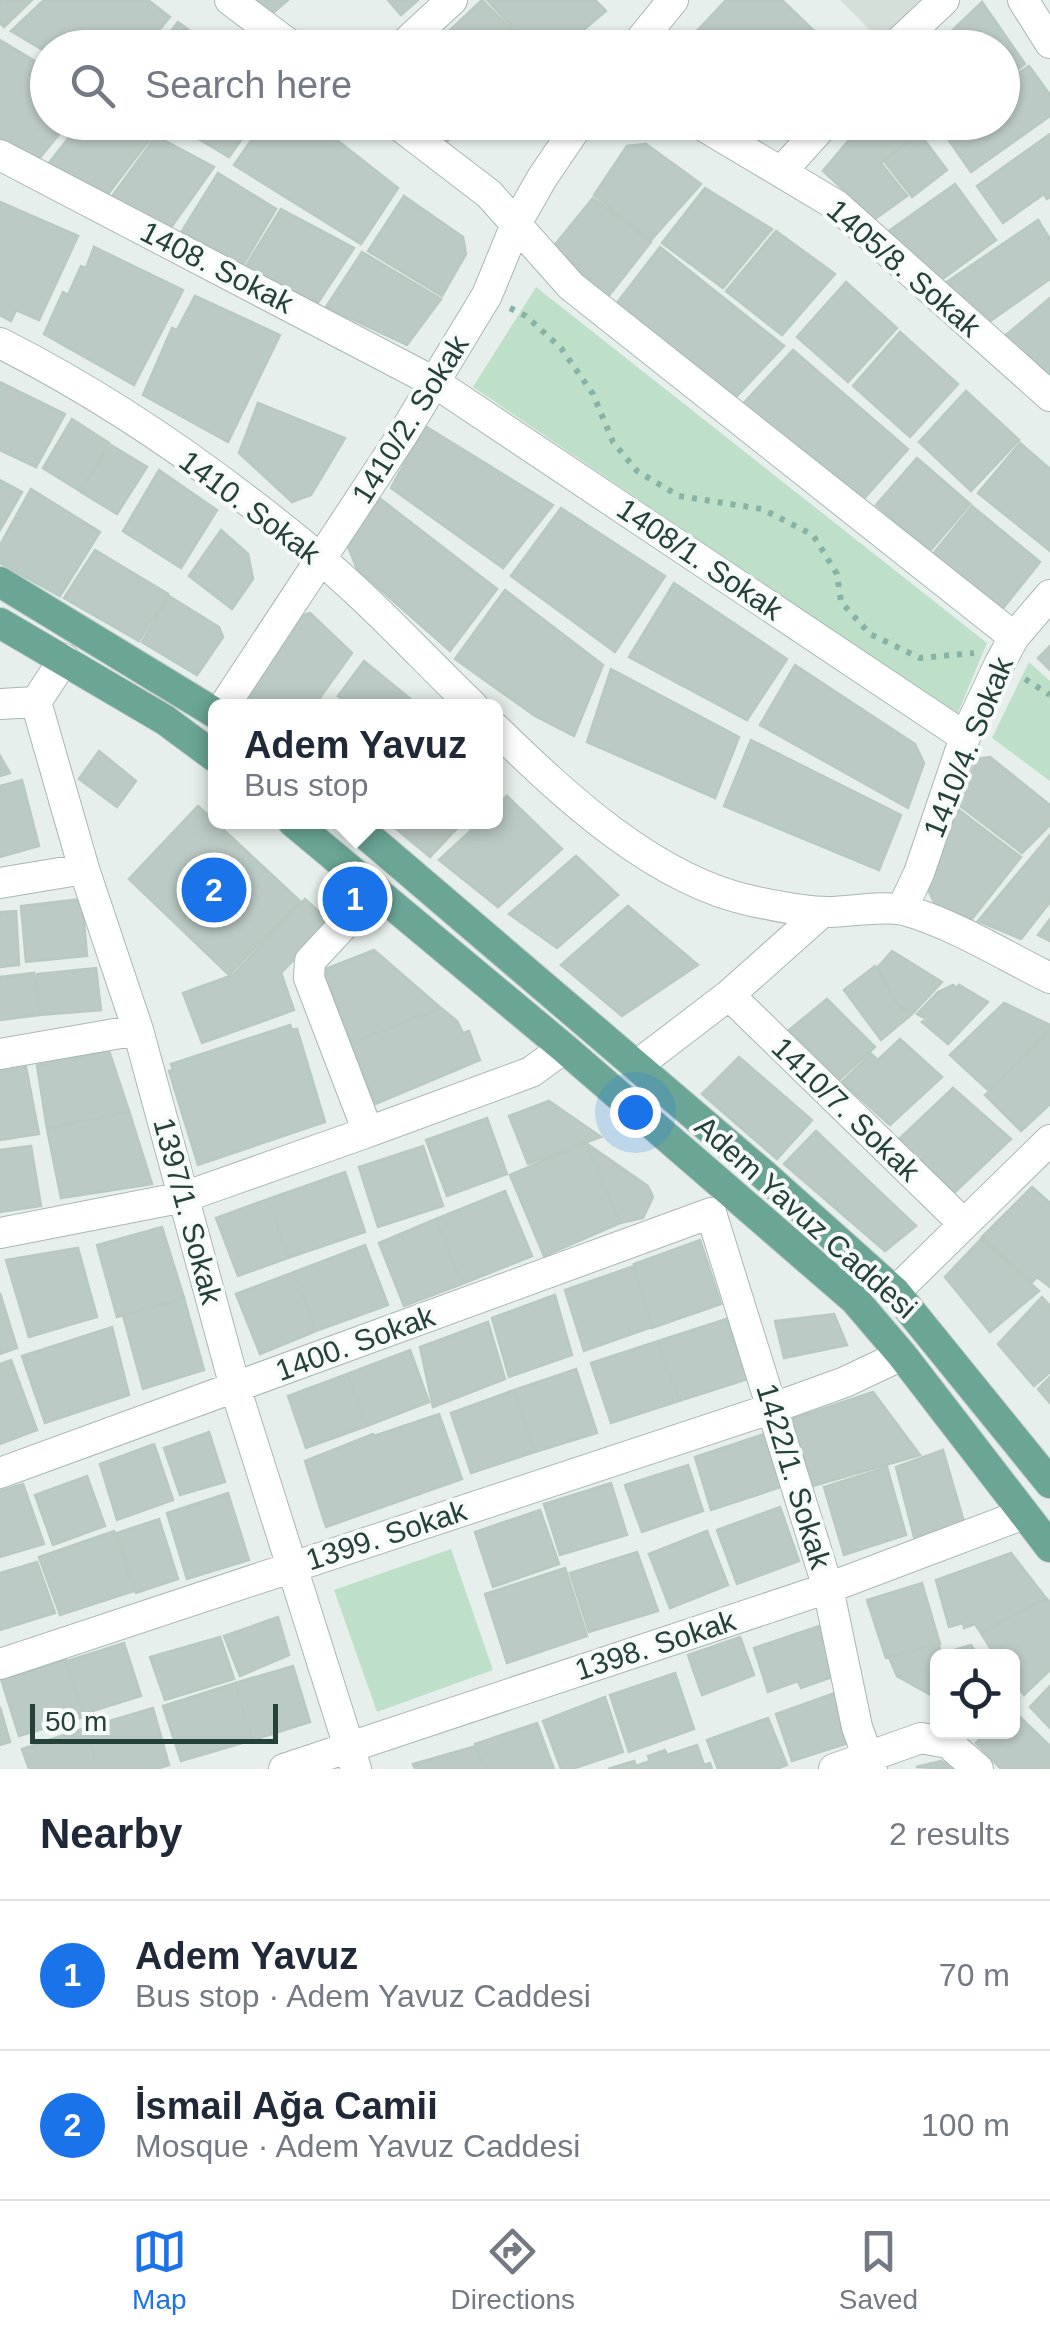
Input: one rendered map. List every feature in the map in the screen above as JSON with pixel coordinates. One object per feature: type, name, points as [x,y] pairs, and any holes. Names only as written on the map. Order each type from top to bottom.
[{"type":"main road","points":[[0,582],[208,709]]},
{"type":"main road","points":[[0,623],[165,720],[208,751]]},
{"type":"main road","name":"Adem Yavuz Caddesi","points":[[302,829],[564,1048],[719,1202],[855,1300],[1050,1547]]},
{"type":"main road","name":"Adem Yavuz Caddesi","points":[[359,829],[895,1292],[1050,1483]]},
{"type":"street","points":[[230,0],[270,30]]},
{"type":"street","points":[[420,30],[452,0]]},
{"type":"street","points":[[649,30],[673,0]]},
{"type":"street","points":[[913,30],[944,0]]},
{"type":"street","points":[[1024,0],[1050,43]]},
{"type":"street","points":[[418,140],[489,194],[518,222],[541,256],[571,286],[1007,650]]},
{"type":"street","name":"1410/2. Sokak","points":[[229,699],[487,295],[518,222],[568,140]]},
{"type":"street","name":"1405/8. Sokak","points":[[728,140],[836,205],[1050,396]]},
{"type":"street","points":[[782,172],[810,140]]},
{"type":"street","name":"1408. Sokak","points":[[0,156],[434,382]]},
{"type":"street","name":"1410. Sokak","points":[[0,343],[158,437],[253,505],[321,560],[466,699]]},
{"type":"street","name":"1408/1. Sokak","points":[[434,382],[965,737]]},
{"type":"street","name":"1410/4. Sokak","points":[[902,910],[965,737],[1007,650],[1050,594]]},
{"type":"street","points":[[0,704],[36,702],[64,659]]},
{"type":"street","name":"1397/1. Sokak","points":[[36,702],[84,869],[138,1030],[235,1387],[352,1758]]},
{"type":"street","points":[[503,735],[585,811],[648,857],[749,901],[822,912],[902,910],[958,932],[1050,978]]},
{"type":"street","points":[[0,883],[84,869]]},
{"type":"street","points":[[368,1132],[310,978],[310,960],[376,890]]},
{"type":"street","points":[[636,1066],[729,995],[822,912]]},
{"type":"street","name":"1410/7. Sokak","points":[[729,995],[964,1224]]},
{"type":"street","points":[[0,1054],[138,1030]]},
{"type":"street","points":[[0,1233],[184,1197],[531,1072],[564,1048]]},
{"type":"street","points":[[895,1292],[1050,1140]]},
{"type":"street","name":"1400. Sokak","points":[[0,1473],[719,1202]]},
{"type":"street","name":"1422/1. Sokak","points":[[719,1202],[773,1408],[828,1588],[857,1728],[870,1763]]},
{"type":"street","name":"1399. Sokak","points":[[0,1664],[773,1408],[845,1382],[902,1355]]},
{"type":"street","name":"1398. Sokak","points":[[284,1769],[352,1758],[1024,1514]]},
{"type":"street","points":[[834,1769],[870,1763],[921,1738],[948,1743],[978,1769]]},
{"type":"path","points":[[487,295],[526,316],[560,348],[592,394],[613,442],[637,471],[680,496],[762,509],[813,536],[838,574],[841,602],[870,634],[920,658],[1007,650]]},
{"type":"shaded area","points":[[840,0],[923,0],[892,30],[870,30]]},
{"type":"green space","points":[[536,287],[987,643],[957,715],[473,387]]},
{"type":"green space","points":[[1029,662],[1050,681],[1050,781],[992,738]]},
{"type":"green space","points":[[451,1549],[493,1670],[377,1712],[334,1590]]},
{"type":"building","points":[[0,0],[32,0],[4,27],[0,23]]},
{"type":"building","points":[[44,0],[148,0],[170,17],[159,30],[30,30],[30,42],[11,31]]},
{"type":"building","points":[[255,0],[288,0],[273,13]]},
{"type":"building","points":[[388,0],[418,0],[401,15]]},
{"type":"building","points":[[482,0],[512,30],[450,30]]},
{"type":"building","points":[[487,0],[595,0],[606,11],[583,30],[515,30]]},
{"type":"building","points":[[726,0],[782,0],[813,30],[698,30]]},
{"type":"building","points":[[982,2],[1001,30],[953,30]]},
{"type":"building","points":[[178,22],[189,30],[172,30]]},
{"type":"building","points":[[0,40],[30,58],[30,140],[54,140],[34,165],[0,147]]},
{"type":"building","points":[[1029,66],[1050,95],[1050,116],[1020,137],[1020,72]]},
{"type":"building","points":[[1050,134],[1050,197],[1047,199],[1044,194],[1003,223],[977,186]]},
{"type":"building","points":[[67,140],[149,140],[105,198],[45,168]]},
{"type":"building","points":[[153,140],[163,140],[214,167],[170,229],[110,199]]},
{"type":"building","points":[[200,140],[241,140],[229,157]]},
{"type":"building","points":[[251,140],[337,140],[398,188],[361,244],[234,165]]},
{"type":"building","points":[[849,140],[909,140],[881,163],[907,196],[875,219],[823,171]]},
{"type":"building","points":[[912,140],[924,140],[947,170],[912,197],[884,161]]},
{"type":"building","points":[[949,140],[1016,140],[971,172]]},
{"type":"building","points":[[646,144],[701,184],[651,240],[594,195],[627,146]]},
{"type":"building","points":[[218,173],[276,209],[243,265],[182,231]]},
{"type":"building","points":[[955,184],[996,240],[937,283],[883,235]]},
{"type":"building","points":[[705,188],[772,229],[723,288],[662,243]]},
{"type":"building","points":[[404,196],[463,237],[466,254],[442,296],[368,251]]},
{"type":"building","points":[[593,198],[651,242],[607,298],[549,252]]},
{"type":"building","points":[[0,202],[78,236],[39,320],[16,310],[11,321],[0,315]]},
{"type":"building","points":[[281,209],[354,248],[317,304],[246,266]]},
{"type":"building","points":[[1038,220],[1050,239],[1050,279],[982,327],[938,288]]},
{"type":"building","points":[[776,231],[835,274],[782,335],[726,291]]},
{"type":"building","points":[[94,247],[183,290],[134,385],[44,334],[63,292],[68,295]]},
{"type":"building","points":[[660,247],[784,346],[733,400],[613,308]]},
{"type":"building","points":[[362,252],[441,299],[407,345],[326,307]]},
{"type":"building","points":[[846,282],[897,328],[848,382],[797,337]]},
{"type":"building","points":[[195,296],[280,335],[228,442],[143,395],[172,328],[177,330]]},
{"type":"building","points":[[1050,298],[1050,373],[1045,377],[1000,340]]},
{"type":"building","points":[[900,332],[958,384],[910,437],[853,386]]},
{"type":"building","points":[[793,350],[908,449],[860,503],[740,407]]},
{"type":"building","points":[[0,382],[65,414],[36,467],[0,450]]},
{"type":"building","points":[[966,391],[1019,440],[971,491],[919,442]]},
{"type":"building","points":[[258,403],[345,438],[311,495],[292,502],[239,453]]},
{"type":"building","points":[[72,419],[109,443],[80,491],[43,468]]},
{"type":"building","points":[[425,426],[553,505],[503,568],[391,488]]},
{"type":"building","points":[[1020,443],[1050,469],[1050,551],[978,493]]},
{"type":"building","points":[[111,445],[147,467],[117,514],[81,492]]},
{"type":"building","points":[[917,458],[970,504],[930,551],[876,505]]},
{"type":"building","points":[[159,470],[217,510],[181,568],[123,531]]},
{"type":"building","points":[[0,480],[22,492],[0,530]]},
{"type":"building","points":[[31,489],[100,532],[60,596],[0,563],[0,545]]},
{"type":"building","points":[[378,497],[497,589],[450,651],[357,569],[347,544]]},
{"type":"building","points":[[972,506],[1040,562],[1000,612],[932,555]]},
{"type":"building","points":[[561,508],[665,576],[615,652],[511,576]]},
{"type":"building","points":[[221,530],[248,554],[253,579],[232,609],[189,576]]},
{"type":"building","points":[[95,550],[168,594],[139,641],[64,598]]},
{"type":"building","points":[[674,583],[787,659],[747,720],[629,657]]},
{"type":"building","points":[[505,590],[603,665],[574,736],[535,716],[455,659]]},
{"type":"building","points":[[169,596],[219,627],[223,637],[197,675],[142,642]]},
{"type":"building","points":[[310,613],[352,653],[319,699],[251,699],[243,690],[287,621]]},
{"type":"building","points":[[1050,646],[1050,670],[1038,658]]},
{"type":"building","points":[[364,661],[410,699],[342,699],[338,696]]},
{"type":"building","points":[[795,665],[915,744],[924,763],[908,808],[760,725]]},
{"type":"building","points":[[611,669],[739,737],[715,798],[587,742]]},
{"type":"building","points":[[751,740],[901,815],[879,870],[724,806]]},
{"type":"building","points":[[99,751],[136,781],[117,807],[79,779]]},
{"type":"building","points":[[0,756],[10,773],[0,776]]},
{"type":"building","points":[[990,757],[1050,805],[1050,825],[1022,853],[959,805],[977,759]]},
{"type":"building","points":[[22,780],[39,846],[0,857],[0,786]]},
{"type":"building","points":[[507,796],[562,849],[498,907],[439,860],[472,829],[503,829],[503,800]]},
{"type":"building","points":[[198,806],[208,815],[208,829],[223,829],[300,901],[229,975],[129,879]]},
{"type":"building","points":[[955,807],[1021,857],[972,919],[935,904],[926,885]]},
{"type":"building","points":[[396,829],[456,829],[430,857]]},
{"type":"building","points":[[1050,835],[1050,902],[1021,939],[978,921]]},
{"type":"building","points":[[576,856],[618,895],[557,948],[509,914]]},
{"type":"building","points":[[82,899],[87,956],[26,962],[21,906]]},
{"type":"building","points":[[305,899],[330,922],[281,973],[294,1010],[202,1043],[183,993],[233,975]]},
{"type":"building","points":[[628,906],[698,965],[622,1016],[561,965]]},
{"type":"building","points":[[16,911],[19,965],[0,967],[0,912]]},
{"type":"building","points":[[1050,919],[1050,941],[1038,935]]},
{"type":"building","points":[[374,950],[441,1008],[351,1043],[323,970]]},
{"type":"building","points":[[892,951],[942,982],[913,1013],[899,1006],[878,967]]},
{"type":"building","points":[[875,966],[899,1007],[911,1015],[881,1040],[844,990]]},
{"type":"building","points":[[96,968],[101,1010],[40,1015],[37,974]]},
{"type":"building","points":[[34,973],[40,1015],[0,1020],[0,977]]},
{"type":"building","points":[[953,985],[988,1002],[948,1044],[917,1014],[938,992]]},
{"type":"building","points":[[827,999],[875,1047],[840,1079],[789,1030]]},
{"type":"building","points":[[1004,1003],[1050,1028],[989,1091],[950,1055]]},
{"type":"building","points":[[441,1008],[457,1021],[463,1033],[469,1031],[480,1060],[375,1104],[351,1043]]},
{"type":"building","points":[[290,1025],[292,1030],[297,1029],[325,1122],[198,1165],[169,1071],[173,1070],[171,1064]]},
{"type":"building","points":[[1050,1031],[1050,1104],[1021,1131],[985,1095]]},
{"type":"building","points":[[900,1039],[942,1077],[890,1125],[842,1082],[871,1054],[878,1060]]},
{"type":"building","points":[[109,1051],[129,1111],[47,1129],[37,1065]]},
{"type":"building","points":[[739,1057],[812,1120],[777,1159],[702,1094]]},
{"type":"building","points":[[26,1067],[39,1134],[0,1140],[0,1071]]},
{"type":"building","points":[[953,1088],[1011,1139],[955,1192],[897,1141]]},
{"type":"building","points":[[549,1101],[601,1137],[528,1164],[509,1116]]},
{"type":"building","points":[[129,1111],[152,1184],[61,1198],[47,1129]]},
{"type":"building","points":[[487,1118],[507,1174],[447,1196],[426,1140]]},
{"type":"building","points":[[816,1131],[916,1226],[885,1251],[784,1164]]},
{"type":"building","points":[[586,1143],[648,1186],[653,1197],[643,1218],[620,1223]]},
{"type":"building","points":[[586,1143],[620,1223],[544,1256],[510,1175]]},
{"type":"building","points":[[31,1146],[41,1206],[0,1212],[0,1150]]},
{"type":"building","points":[[423,1146],[443,1206],[378,1227],[359,1167]]},
{"type":"building","points":[[345,1172],[365,1232],[288,1258],[268,1199]]},
{"type":"building","points":[[1032,1187],[1050,1203],[1050,1287],[1037,1277],[1032,1282],[982,1237]]},
{"type":"building","points":[[505,1191],[532,1256],[462,1284],[436,1219]]},
{"type":"building","points":[[268,1199],[288,1258],[238,1276],[216,1218]]},
{"type":"building","points":[[436,1219],[462,1284],[404,1306],[379,1243]]},
{"type":"building","points":[[162,1227],[184,1298],[117,1317],[97,1245]]},
{"type":"building","points":[[981,1239],[1039,1291],[990,1332],[945,1277]]},
{"type":"building","points":[[700,1240],[721,1304],[652,1328],[634,1264]]},
{"type":"building","points":[[365,1245],[388,1305],[316,1331],[294,1272]]},
{"type":"building","points":[[78,1248],[97,1317],[29,1337],[6,1260]]},
{"type":"building","points":[[634,1266],[652,1327],[584,1351],[565,1290]]},
{"type":"building","points":[[294,1272],[316,1331],[260,1354],[236,1294]]},
{"type":"building","points":[[0,1293],[17,1348],[0,1354]]},
{"type":"building","points":[[555,1295],[572,1355],[509,1377],[492,1318]]},
{"type":"building","points":[[1042,1297],[1050,1306],[1050,1372],[1034,1386],[998,1344]]},
{"type":"building","points":[[184,1298],[204,1370],[143,1389],[123,1315]]},
{"type":"building","points":[[834,1314],[847,1345],[784,1358],[775,1321]]},
{"type":"building","points":[[726,1319],[748,1379],[679,1401],[658,1341]]},
{"type":"building","points":[[488,1322],[505,1379],[433,1407],[420,1347]]},
{"type":"building","points":[[112,1327],[129,1395],[45,1423],[22,1356]]},
{"type":"building","points":[[658,1341],[679,1401],[611,1423],[591,1363]]},
{"type":"building","points":[[410,1350],[429,1402],[367,1426],[347,1374]]},
{"type":"building","points":[[11,1360],[37,1430],[0,1444],[0,1364]]},
{"type":"building","points":[[576,1369],[597,1433],[535,1452],[514,1390]]},
{"type":"building","points":[[347,1374],[367,1426],[306,1448],[288,1396]]},
{"type":"building","points":[[1050,1377],[1050,1403],[1038,1389]]},
{"type":"building","points":[[514,1390],[535,1452],[471,1473],[451,1413]]},
{"type":"building","points":[[873,1392],[920,1455],[813,1486],[792,1419]]},
{"type":"building","points":[[439,1414],[462,1479],[326,1527],[305,1461]]},
{"type":"building","points":[[209,1432],[225,1482],[180,1495],[164,1448]]},
{"type":"building","points":[[767,1433],[784,1486],[711,1510],[695,1457]]},
{"type":"building","points":[[154,1444],[173,1500],[117,1520],[100,1464]]},
{"type":"building","points":[[943,1450],[964,1522],[914,1537],[896,1467]]},
{"type":"building","points":[[688,1465],[703,1511],[642,1532],[625,1485]]},
{"type":"building","points":[[887,1467],[906,1535],[844,1555],[824,1487]]},
{"type":"building","points":[[87,1476],[105,1526],[53,1545],[35,1495]]},
{"type":"building","points":[[611,1483],[627,1535],[560,1555],[544,1504]]},
{"type":"building","points":[[23,1484],[44,1544],[0,1557],[0,1491]]},
{"type":"building","points":[[228,1493],[249,1560],[187,1579],[167,1513]]},
{"type":"building","points":[[780,1507],[799,1561],[737,1584],[717,1530]]},
{"type":"building","points":[[540,1510],[559,1564],[493,1587],[475,1532]]},
{"type":"building","points":[[159,1519],[178,1579],[136,1593],[117,1533]]},
{"type":"building","points":[[114,1531],[134,1591],[60,1615],[39,1557]]},
{"type":"building","points":[[707,1531],[728,1585],[670,1608],[649,1554]]},
{"type":"building","points":[[637,1552],[658,1611],[589,1632],[570,1573]]},
{"type":"building","points":[[1011,1553],[1046,1598],[981,1633],[975,1624],[949,1627],[936,1580]]},
{"type":"building","points":[[37,1562],[55,1613],[0,1630],[0,1573]]},
{"type":"building","points":[[565,1568],[587,1636],[507,1663],[485,1594]]},
{"type":"building","points":[[922,1583],[940,1644],[886,1658],[867,1600]]},
{"type":"building","points":[[1046,1598],[1050,1602],[1050,1670],[1024,1695],[1020,1690],[1020,1649],[991,1649],[981,1633]]},
{"type":"building","points":[[278,1617],[289,1655],[240,1676],[224,1636]]},
{"type":"building","points":[[819,1626],[835,1676],[801,1688],[798,1681],[768,1692],[754,1648]]},
{"type":"building","points":[[220,1637],[234,1679],[165,1700],[150,1657]]},
{"type":"building","points":[[740,1637],[754,1675],[702,1695],[688,1655]]},
{"type":"building","points":[[124,1643],[141,1696],[83,1714],[67,1661]]},
{"type":"building","points":[[938,1644],[940,1649],[930,1649],[930,1695],[897,1676],[889,1657]]},
{"type":"building","points":[[66,1660],[84,1717],[19,1736],[1,1679]]},
{"type":"building","points":[[293,1666],[310,1722],[253,1740],[235,1683]]},
{"type":"building","points":[[675,1673],[694,1729],[629,1752],[610,1695]]},
{"type":"building","points":[[235,1683],[253,1740],[181,1761],[163,1706]]},
{"type":"building","points":[[1050,1686],[1050,1728],[1030,1707]]},
{"type":"building","points":[[840,1691],[855,1741],[792,1761],[776,1714]]},
{"type":"building","points":[[605,1697],[623,1752],[561,1769],[543,1721]]},
{"type":"building","points":[[0,1707],[10,1742],[0,1745]]},
{"type":"building","points":[[153,1708],[169,1765],[156,1769],[98,1769],[85,1728]]},
{"type":"building","points":[[1020,1717],[1050,1746],[1050,1769],[1001,1769],[976,1743],[980,1739],[1020,1739]]},
{"type":"building","points":[[768,1718],[787,1765],[776,1769],[718,1769],[707,1740]]},
{"type":"building","points":[[537,1723],[554,1769],[485,1769],[475,1744]]},
{"type":"building","points":[[85,1728],[98,1769],[29,1769],[22,1749]]},
{"type":"building","points":[[697,1745],[704,1765],[710,1763],[712,1769],[636,1766],[665,1750],[667,1755]]},
{"type":"building","points":[[476,1746],[484,1769],[415,1769],[413,1764]]},
{"type":"building","points":[[634,1761],[637,1769],[608,1769]]},
{"type":"building","points":[[941,1761],[957,1769],[916,1767]]},
{"type":"place","name":"İsmail Ağa Camii","points":[[214,890]]},
{"type":"place","name":"Adem Yavuz","points":[[355,899]]}]
